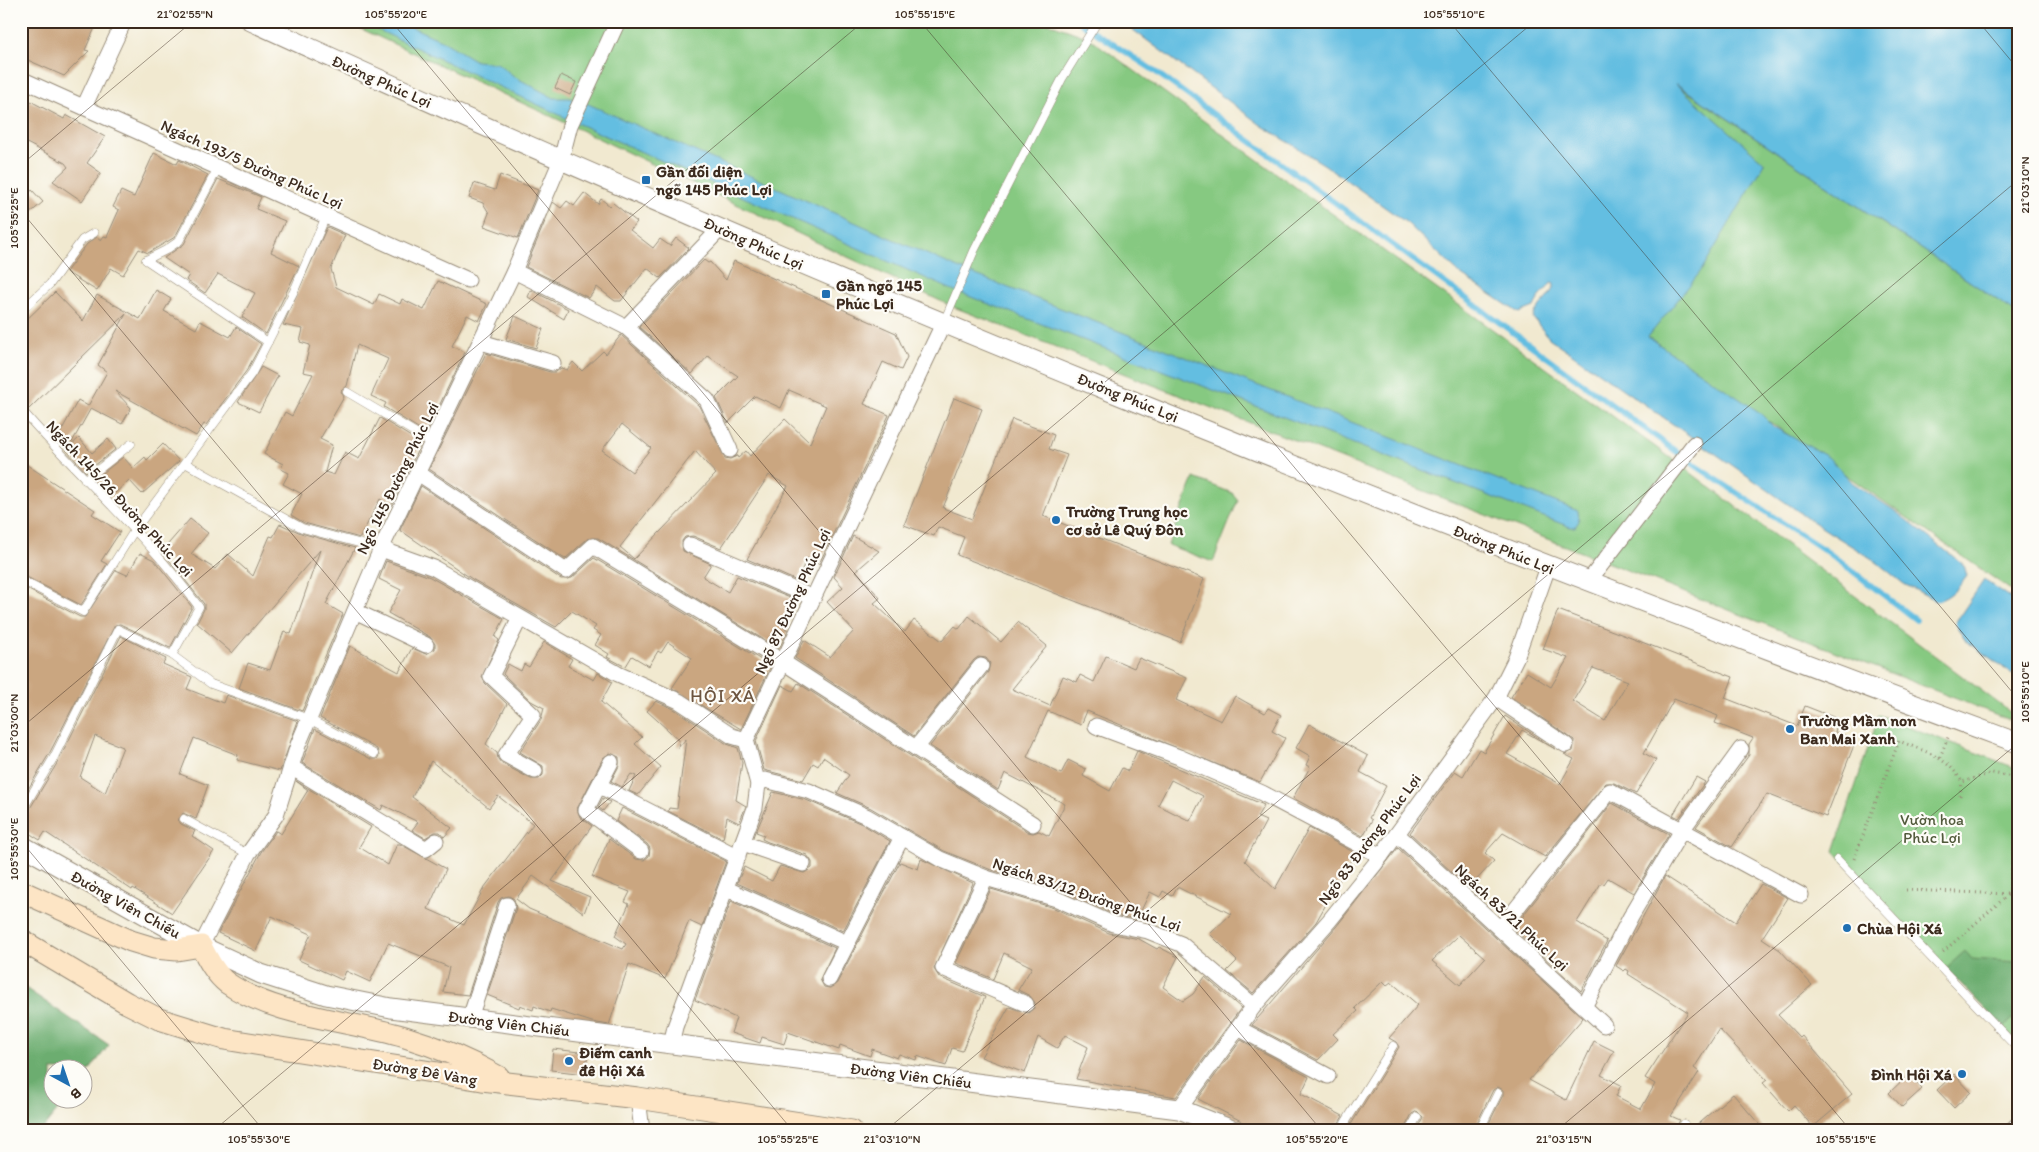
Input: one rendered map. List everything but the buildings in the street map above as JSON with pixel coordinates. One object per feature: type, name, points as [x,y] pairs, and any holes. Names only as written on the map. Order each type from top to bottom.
[{"type":"main road","points":[[21,891],[131,941],[154,948],[177,950],[201,946],[211,965],[226,982],[244,992],[278,1006],[404,1036],[443,1049],[510,1083]]},
{"type":"main road","name":"Đường Đê Vàng","points":[[21,940],[127,1003],[159,1019],[224,1039],[510,1083],[638,1098],[852,1131]]},
{"type":"street","points":[[84,107],[124,21]]},
{"type":"street","name":"Đường Phúc Lợi","points":[[251,21],[561,160],[874,296],[1548,567],[2018,743]]},
{"type":"street","name":"Ngõ 145 Đường Phúc Lợi","points":[[201,946],[248,854],[276,815],[291,767],[309,720],[381,549],[514,271],[561,160],[570,125],[618,21]]},
{"type":"street","name":"Ngách 193/5 Đường Phúc Lợi","points":[[21,79],[468,280]]},
{"type":"street","points":[[626,327],[721,228]]},
{"type":"street","points":[[514,271],[626,327],[707,400],[730,450]]},
{"type":"street","name":"Ngõ 87 Đường Phúc Lợi","points":[[746,740],[943,324]]},
{"type":"street","points":[[481,342],[553,363]]},
{"type":"street","points":[[1588,582],[1691,448]]},
{"type":"street","points":[[418,473],[566,571],[593,546],[783,662],[1033,824]]},
{"type":"street","points":[[690,545],[813,598]]},
{"type":"street","points":[[381,549],[434,568],[618,674],[679,701],[732,736],[746,740],[758,784],[756,808],[675,1027],[671,1044]]},
{"type":"street","name":"Ngõ 83 Đường Phúc Lợi","points":[[1178,1109],[1254,1006],[1329,921],[1381,856],[1496,698],[1516,658],[1548,567]]},
{"type":"street","points":[[355,611],[426,645]]},
{"type":"street","points":[[520,618],[491,676],[533,715],[506,755],[535,772]]},
{"type":"street","points":[[916,748],[982,666]]},
{"type":"street","points":[[1496,698],[1566,745]]},
{"type":"street","points":[[1096,726],[1179,757],[1262,793],[1381,856]]},
{"type":"street","points":[[1585,1006],[1631,916],[1682,830],[1741,749]]},
{"type":"street","points":[[611,762],[586,810],[641,851]]},
{"type":"street","points":[[291,767],[426,849],[436,841]]},
{"type":"street","name":"Ngách 83/12 Đường Phúc Lợi","points":[[758,784],[765,780],[809,791],[866,816],[940,859],[986,878],[1057,899],[1113,924],[1148,931],[1181,944],[1254,1006]]},
{"type":"street","points":[[600,786],[738,857]]},
{"type":"street","points":[[1500,929],[1610,791],[1801,894]]},
{"type":"street","name":"Ngách 83/21 Phúc Lợi","points":[[1397,834],[1604,1025]]},
{"type":"street","points":[[829,979],[902,837]]},
{"type":"street","points":[[743,843],[803,864]]},
{"type":"street","name":"Đường Viên Chiếu","points":[[21,845],[201,946],[261,974],[326,994],[391,1008],[1178,1109],[1235,1131]]},
{"type":"street","points":[[986,878],[943,968],[1026,1004]]},
{"type":"street","points":[[727,889],[847,943]]},
{"type":"street","points":[[470,1018],[507,905]]},
{"type":"street","points":[[1238,1028],[1328,1076]]},
{"type":"street","points":[[638,1098],[642,1131]]},
{"type":"street","points":[[2014,1131],[2018,1127]]},
{"type":"lane","points":[[943,324],[974,251],[1062,79],[1097,23]]},
{"type":"lane","points":[[218,168],[179,241],[146,260],[268,342]]},
{"type":"lane","points":[[21,580],[83,612],[134,531],[252,373],[294,291],[326,216]]},
{"type":"lane","points":[[21,311],[50,284],[82,240],[94,233]]},
{"type":"lane","points":[[347,392],[433,442]]},
{"type":"lane","name":"Ngách 145/26 Đường Phúc Lợi","points":[[21,410],[175,574],[199,607],[172,655]]},
{"type":"lane","points":[[85,480],[131,444]]},
{"type":"lane","points":[[185,463],[302,528],[381,549]]},
{"type":"lane","points":[[21,812],[54,757],[118,629],[172,655],[211,684],[309,720],[374,754]]},
{"type":"lane","points":[[184,819],[248,854]]},
{"type":"lane","points":[[1837,859],[1932,961],[2018,1049]]},
{"type":"lane","points":[[1340,1131],[1393,1046]]},
{"type":"lane","points":[[1479,1131],[1498,1093]]},
{"type":"lane","points":[[1410,1131],[1417,1117]]},
{"type":"path","points":[[1849,872],[1899,741],[1948,763],[1962,782],[1960,796]]},
{"type":"path","points":[[1962,782],[1992,773],[2018,778]]},
{"type":"path","points":[[2009,894],[2018,808]]},
{"type":"path","points":[[1932,961],[2018,886]]},
{"type":"path","points":[[1906,890],[2009,894],[2018,904]]},
{"type":"green space","points":[[344,21],[1043,21],[1089,38],[1679,464],[2018,718],[2018,723],[951,306],[570,125]]},
{"type":"green space","points":[[1670,80],[2018,314],[2018,595],[1648,337]]},
{"type":"green space","points":[[1194,478],[1232,493],[1238,500],[1213,562],[1168,545]]},
{"type":"green space","name":"Vườn hoa Phúc Lợi","points":[[1879,715],[2018,769],[2018,1043],[1834,851]]},
{"type":"green space","points":[[1965,951],[1972,959],[2018,962],[2018,1014],[2003,1028],[1946,968]]},
{"type":"green space","points":[[21,985],[109,1045],[92,1067],[92,1060],[42,1060],[42,1110],[58,1110],[41,1131],[21,1131]]},
{"type":"water","points":[[359,21],[398,21],[443,41],[476,61],[497,63],[515,77],[554,98],[569,98],[586,103],[958,268],[1578,511],[1579,521],[1575,527],[1570,527],[950,289],[581,125]]},
{"type":"water","points":[[1121,21],[2018,21],[2018,314],[1675,83],[1765,163],[1701,271],[1648,337],[1759,412],[1774,427],[1828,457],[1853,483],[1895,511],[1964,565],[1967,576],[1951,594],[1937,601],[1904,584],[1874,560],[1821,527],[1549,338],[1533,318],[1553,289],[1554,284],[1551,283],[1534,307],[1519,313],[1460,274],[1407,223],[1325,165],[1261,125]]},
{"type":"water","points":[[1984,580],[2018,603],[2018,678],[1965,640],[1955,623]]},
{"type":"waterway","points":[[1078,21],[1153,70],[1696,466],[1829,553],[1916,620]]},
{"type":"place","name":"Gần đối diện ngõ 145 Phúc Lợi","points":[[646,180]]},
{"type":"place","name":"Gần ngõ 145 Phúc Lợi","points":[[826,294]]},
{"type":"place","name":"Trường Trung học cơ sở Lê Quý Đôn","points":[[1056,520]]},
{"type":"place","name":"Trường Mầm non Ban Mai Xanh","points":[[1790,729]]},
{"type":"place","name":"Chùa Hội Xá","points":[[1847,928]]},
{"type":"place","name":"Điếm canh đê Hội Xá","points":[[569,1061]]},
{"type":"place","name":"Đình Hội Xá","points":[[1962,1074]]},
{"type":"district","name":"HỘI XÁ","points":[[723,696]]}]
